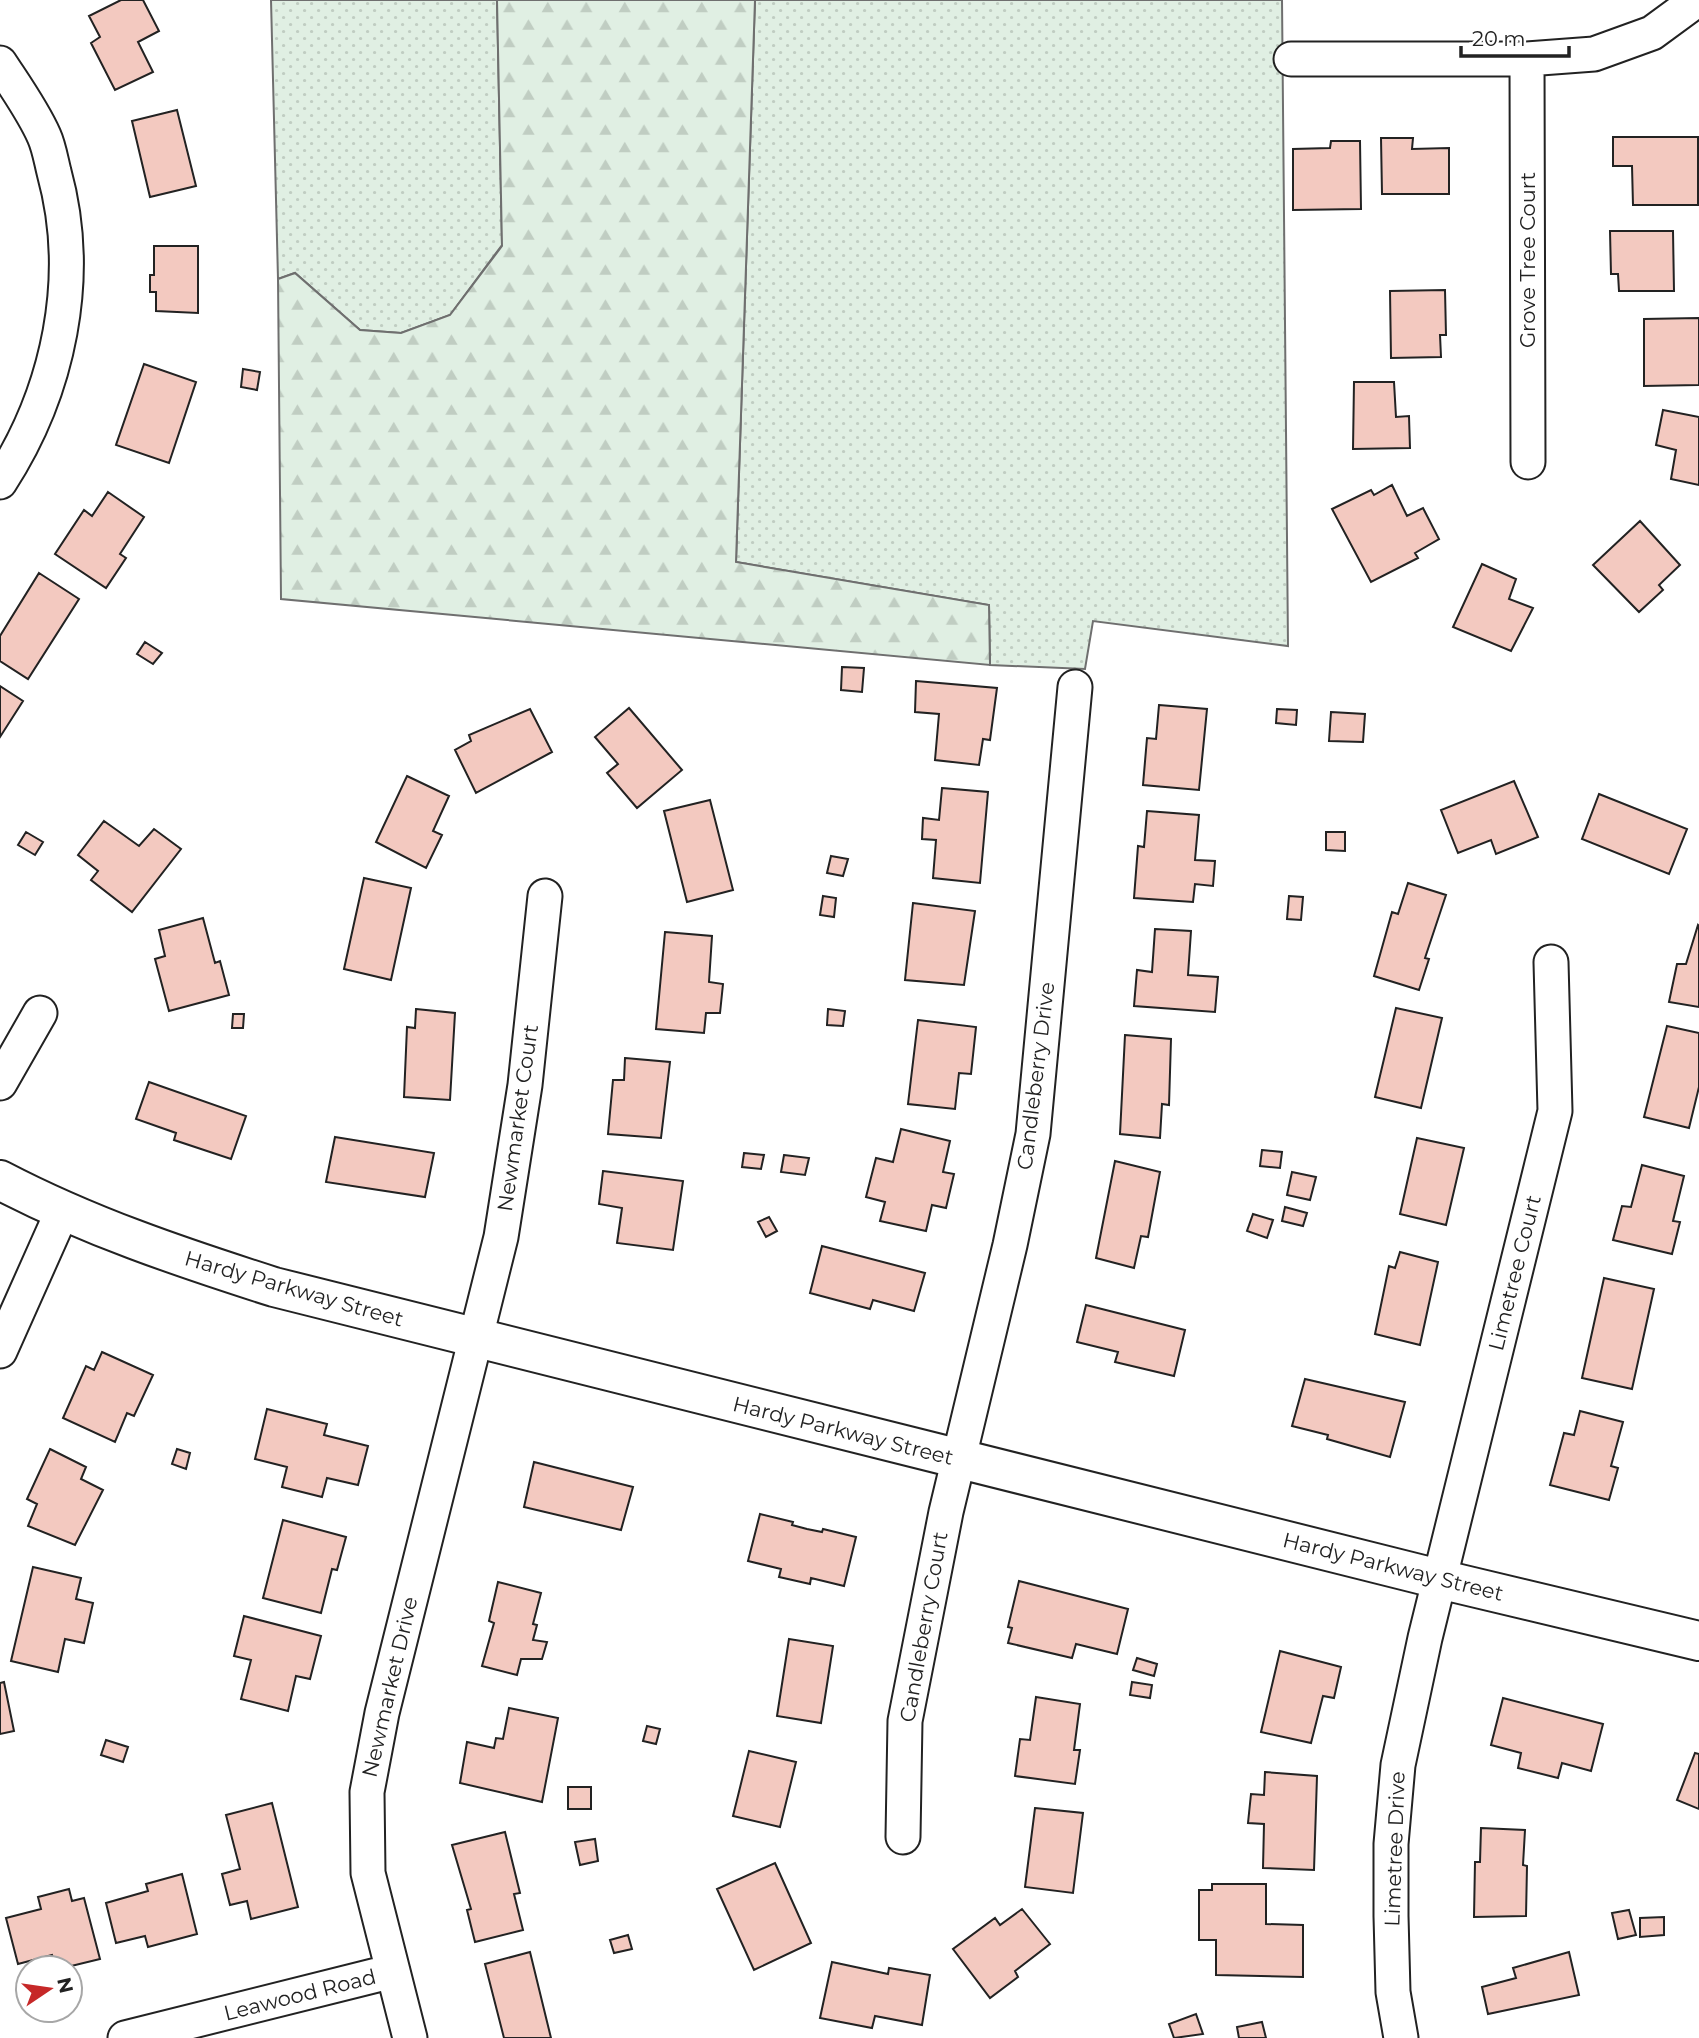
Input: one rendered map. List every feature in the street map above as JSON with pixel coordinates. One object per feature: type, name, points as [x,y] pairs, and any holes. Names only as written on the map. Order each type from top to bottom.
[{"type":"main road","name":"Hardy Parkway Street","points":[[0,1180],[62,1212],[168,1253],[274,1287],[958,1460],[1699,1641]]},
{"type":"street","points":[[1291,59],[1527,59],[1594,54],[1652,33],[1697,0]]},
{"type":"street","name":"Grove Tree Court","points":[[1527,59],[1528,461]]},
{"type":"street","points":[[0,63],[44,136],[59,191],[69,255],[61,332],[45,392],[23,446],[0,482]]},
{"type":"street","name":"Candleberry Drive","points":[[958,1460],[1010,1245],[1033,1134],[1075,687]]},
{"type":"street","name":"Newmarket Court","points":[[473,1338],[501,1237],[521,1113],[545,895]]},
{"type":"street","name":"Limetree Court","points":[[1439,1579],[1555,1111],[1551,962]]},
{"type":"street","points":[[0,1083],[40,1013]]},
{"type":"street","points":[[0,1351],[62,1212]]},
{"type":"street","name":"Newmarket Drive","points":[[410,2038],[368,1873],[367,1791],[382,1713],[473,1338]]},
{"type":"street","name":"Candleberry Court","points":[[903,1837],[905,1721],[958,1460]]},
{"type":"street","name":"Limetree Drive","points":[[1401,2038],[1393,1992],[1391,1844],[1398,1765],[1439,1579]]},
{"type":"street","name":"Leawood Road","points":[[125,2038],[393,1972]]},
{"type":"green space","points":[[271,0],[497,0],[502,245],[450,315],[401,333],[360,330],[295,273],[278,279]]},
{"type":"green space","points":[[497,0],[755,0],[736,562],[989,605],[990,665],[281,599],[278,279],[295,273],[360,330],[401,333],[450,315],[502,246]]},
{"type":"green space","points":[[755,0],[1282,0],[1288,646],[1093,621],[1085,669],[990,665],[989,605],[736,562]]},
{"type":"building","points":[[121,0],[143,0],[159,31],[138,42],[153,72],[115,90],[91,43],[100,37],[89,16]]},
{"type":"building","points":[[177,110],[196,186],[150,197],[132,121]]},
{"type":"building","points":[[1613,137],[1698,137],[1698,205],[1633,205],[1632,166],[1613,166]]},
{"type":"building","points":[[1381,138],[1413,138],[1412,149],[1449,148],[1449,194],[1382,194]]},
{"type":"building","points":[[1331,141],[1360,141],[1361,209],[1293,210],[1293,149],[1330,148]]},
{"type":"building","points":[[1610,231],[1673,231],[1674,291],[1619,291],[1618,274],[1611,274]]},
{"type":"building","points":[[154,246],[198,246],[198,313],[156,311],[156,292],[150,292],[150,275],[154,275]]},
{"type":"building","points":[[1445,290],[1446,335],[1440,335],[1441,357],[1391,358],[1390,291]]},
{"type":"building","points":[[1699,318],[1699,385],[1644,386],[1644,319]]},
{"type":"building","points":[[144,364],[196,382],[169,463],[116,445]]},
{"type":"building","points":[[243,369],[260,372],[257,390],[241,387]]},
{"type":"building","points":[[1354,382],[1394,382],[1396,417],[1409,416],[1410,448],[1353,449]]},
{"type":"building","points":[[1663,410],[1699,417],[1699,485],[1671,479],[1676,450],[1656,445]]},
{"type":"building","points":[[1392,485],[1407,516],[1423,508],[1439,539],[1415,553],[1418,558],[1371,582],[1332,509],[1371,490],[1374,495]]},
{"type":"building","points":[[108,492],[144,517],[120,554],[126,558],[106,588],[55,554],[84,510],[92,516]]},
{"type":"building","points":[[1640,521],[1680,565],[1659,585],[1663,590],[1639,612],[1593,565]]},
{"type":"building","points":[[1482,564],[1516,579],[1509,599],[1533,608],[1511,651],[1453,627]]},
{"type":"building","points":[[39,573],[79,599],[28,679],[0,661],[0,636]]},
{"type":"building","points":[[145,642],[162,653],[153,664],[137,654]]},
{"type":"building","points":[[842,667],[864,668],[862,692],[841,690]]},
{"type":"building","points":[[916,681],[997,688],[990,740],[983,739],[979,765],[935,760],[939,714],[915,712]]},
{"type":"building","points":[[0,686],[23,701],[0,737]]},
{"type":"building","points":[[1159,705],[1207,709],[1199,790],[1143,785],[1147,738],[1156,739]]},
{"type":"building","points":[[629,708],[682,770],[637,808],[607,773],[618,764],[595,737]]},
{"type":"building","points":[[530,709],[552,752],[476,793],[455,750],[471,741],[469,735]]},
{"type":"building","points":[[1277,709],[1297,710],[1296,725],[1276,723]]},
{"type":"building","points":[[1331,712],[1365,714],[1363,742],[1329,741]]},
{"type":"building","points":[[407,776],[449,796],[433,831],[442,835],[426,868],[376,842]]},
{"type":"building","points":[[1514,781],[1538,837],[1496,854],[1491,840],[1458,853],[1441,810]]},
{"type":"building","points":[[942,788],[988,792],[980,883],[933,878],[936,840],[922,839],[923,818],[939,820]]},
{"type":"building","points":[[1599,794],[1687,829],[1669,874],[1582,839]]},
{"type":"building","points":[[710,800],[733,890],[687,902],[664,811]]},
{"type":"building","points":[[1147,811],[1199,815],[1195,860],[1215,861],[1213,886],[1195,884],[1193,902],[1134,898],[1138,846],[1144,847]]},
{"type":"building","points":[[104,821],[139,846],[154,829],[181,849],[132,912],[91,880],[98,871],[78,855]]},
{"type":"building","points":[[26,832],[43,842],[35,855],[18,845]]},
{"type":"building","points":[[1326,832],[1345,832],[1345,851],[1326,850]]},
{"type":"building","points":[[831,856],[848,859],[843,876],[827,873]]},
{"type":"building","points":[[364,878],[411,888],[391,980],[344,969]]},
{"type":"building","points":[[1408,883],[1446,895],[1425,958],[1429,959],[1419,990],[1374,976],[1392,912],[1398,914]]},
{"type":"building","points":[[823,896],[836,898],[834,917],[820,915]]},
{"type":"building","points":[[1289,896],[1303,897],[1301,920],[1287,919]]},
{"type":"building","points":[[913,903],[975,911],[964,985],[905,980]]},
{"type":"building","points":[[203,918],[215,963],[220,961],[229,995],[169,1011],[155,959],[165,956],[159,930]]},
{"type":"building","points":[[1698,925],[1699,1007],[1669,1002],[1677,964],[1686,964]]},
{"type":"building","points":[[1155,929],[1191,931],[1188,975],[1218,977],[1215,1012],[1134,1006],[1137,970],[1152,972]]},
{"type":"building","points":[[665,932],[712,936],[709,982],[723,984],[720,1013],[706,1013],[704,1033],[656,1029]]},
{"type":"building","points":[[1396,1008],[1442,1018],[1421,1108],[1375,1097]]},
{"type":"building","points":[[416,1009],[455,1013],[450,1100],[404,1097],[407,1027],[415,1028]]},
{"type":"building","points":[[828,1009],[845,1011],[843,1026],[827,1025]]},
{"type":"building","points":[[233,1014],[244,1014],[243,1028],[232,1028]]},
{"type":"building","points":[[918,1020],[976,1027],[971,1074],[959,1073],[955,1109],[908,1104]]},
{"type":"building","points":[[1667,1026],[1699,1033],[1699,1087],[1689,1128],[1644,1117]]},
{"type":"building","points":[[1125,1035],[1171,1039],[1169,1105],[1162,1104],[1160,1138],[1120,1134]]},
{"type":"building","points":[[625,1058],[670,1062],[661,1138],[608,1134],[613,1080],[624,1080]]},
{"type":"building","points":[[149,1082],[246,1116],[231,1159],[174,1140],[176,1133],[136,1119]]},
{"type":"building","points":[[901,1129],[950,1141],[943,1172],[954,1174],[946,1208],[932,1205],[926,1231],[880,1221],[885,1202],[866,1197],[876,1158],[893,1162]]},
{"type":"building","points":[[335,1137],[434,1153],[425,1197],[326,1182]]},
{"type":"building","points":[[1417,1138],[1464,1148],[1446,1225],[1400,1214]]},
{"type":"building","points":[[1262,1150],[1282,1152],[1280,1168],[1260,1166]]},
{"type":"building","points":[[744,1153],[764,1155],[761,1169],[742,1167]]},
{"type":"building","points":[[784,1155],[809,1158],[805,1175],[781,1172]]},
{"type":"building","points":[[1115,1161],[1160,1172],[1148,1237],[1141,1236],[1134,1268],[1096,1258]]},
{"type":"building","points":[[1642,1165],[1684,1176],[1673,1221],[1680,1222],[1672,1254],[1613,1240],[1622,1206],[1631,1207]]},
{"type":"building","points":[[603,1171],[683,1181],[673,1250],[617,1243],[622,1208],[599,1204]]},
{"type":"building","points":[[1292,1172],[1316,1177],[1310,1200],[1287,1195]]},
{"type":"building","points":[[1285,1207],[1307,1213],[1303,1226],[1282,1221]]},
{"type":"building","points":[[1253,1214],[1273,1220],[1267,1238],[1247,1231]]},
{"type":"building","points":[[769,1217],[777,1231],[766,1237],[758,1222]]},
{"type":"building","points":[[822,1246],[925,1273],[914,1311],[873,1300],[870,1309],[810,1293]]},
{"type":"building","points":[[1400,1252],[1438,1262],[1420,1345],[1375,1334],[1389,1266],[1395,1268]]},
{"type":"building","points":[[1604,1278],[1654,1289],[1632,1389],[1582,1378]]},
{"type":"building","points":[[1086,1305],[1185,1330],[1174,1376],[1115,1362],[1118,1352],[1077,1342]]},
{"type":"building","points":[[102,1352],[153,1375],[134,1416],[127,1413],[115,1442],[63,1418],[86,1366],[94,1370]]},
{"type":"building","points":[[1305,1379],[1405,1402],[1390,1457],[1327,1439],[1328,1435],[1292,1426]]},
{"type":"building","points":[[267,1409],[327,1424],[324,1435],[368,1446],[358,1485],[327,1478],[322,1497],[282,1487],[287,1467],[255,1459]]},
{"type":"building","points":[[1580,1411],[1623,1422],[1611,1466],[1618,1468],[1609,1500],[1550,1485],[1564,1433],[1574,1435]]},
{"type":"building","points":[[50,1449],[86,1467],[81,1479],[103,1490],[75,1545],[28,1526],[37,1504],[27,1499]]},
{"type":"building","points":[[177,1449],[190,1453],[186,1469],[172,1464]]},
{"type":"building","points":[[534,1462],[633,1487],[621,1530],[524,1507]]},
{"type":"building","points":[[760,1514],[793,1522],[792,1525],[807,1529],[822,1532],[823,1529],[856,1537],[844,1586],[811,1578],[810,1584],[779,1577],[781,1569],[748,1561]]},
{"type":"building","points":[[283,1520],[346,1537],[337,1570],[332,1569],[321,1613],[263,1598]]},
{"type":"building","points":[[33,1567],[81,1578],[76,1599],[93,1603],[84,1643],[65,1639],[58,1672],[11,1661]]},
{"type":"building","points":[[1019,1581],[1128,1609],[1117,1654],[1076,1644],[1072,1658],[1008,1643],[1012,1628],[1008,1627]]},
{"type":"building","points":[[498,1582],[541,1593],[533,1624],[537,1625],[533,1640],[547,1642],[542,1659],[521,1659],[517,1675],[482,1666],[494,1623],[489,1621]]},
{"type":"building","points":[[244,1616],[321,1636],[310,1679],[296,1676],[288,1711],[241,1699],[251,1660],[234,1656]]},
{"type":"building","points":[[789,1639],[833,1646],[821,1723],[777,1716]]},
{"type":"building","points":[[1280,1651],[1341,1667],[1334,1698],[1323,1696],[1311,1743],[1261,1732]]},
{"type":"building","points":[[1137,1658],[1157,1664],[1154,1676],[1133,1670]]},
{"type":"building","points":[[4,1682],[14,1731],[0,1734],[0,1683]]},
{"type":"building","points":[[1132,1682],[1152,1685],[1150,1698],[1130,1695]]},
{"type":"building","points":[[1036,1697],[1080,1704],[1074,1750],[1080,1750],[1075,1784],[1015,1776],[1020,1739],[1030,1740]]},
{"type":"building","points":[[1503,1698],[1603,1724],[1591,1771],[1562,1763],[1558,1778],[1518,1768],[1521,1753],[1491,1745]]},
{"type":"building","points":[[509,1708],[558,1718],[542,1802],[460,1783],[467,1742],[494,1748],[496,1738],[503,1739]]},
{"type":"building","points":[[647,1726],[660,1729],[656,1744],[643,1741]]},
{"type":"building","points":[[106,1740],[128,1747],[123,1762],[101,1755]]},
{"type":"building","points":[[749,1751],[796,1762],[780,1827],[733,1816]]},
{"type":"building","points":[[1695,1753],[1699,1754],[1699,1809],[1677,1800]]},
{"type":"building","points":[[1265,1772],[1317,1776],[1314,1870],[1263,1868],[1264,1824],[1248,1823],[1251,1794],[1264,1795]]},
{"type":"building","points":[[568,1787],[591,1787],[591,1809],[568,1809]]},
{"type":"building","points":[[272,1803],[298,1907],[251,1919],[247,1901],[230,1905],[222,1874],[240,1869],[226,1815]]},
{"type":"building","points":[[1035,1808],[1083,1813],[1073,1893],[1025,1887]]},
{"type":"building","points":[[1481,1828],[1525,1830],[1523,1865],[1527,1866],[1526,1916],[1474,1917],[1475,1862],[1480,1862]]},
{"type":"building","points":[[505,1832],[520,1893],[514,1894],[523,1930],[475,1942],[467,1910],[471,1909],[452,1845]]},
{"type":"building","points":[[595,1839],[598,1861],[580,1865],[575,1842]]},
{"type":"building","points":[[775,1863],[811,1943],[754,1970],[717,1889]]},
{"type":"building","points":[[182,1874],[197,1934],[148,1947],[145,1936],[116,1943],[106,1903],[148,1891],[146,1884]]},
{"type":"building","points":[[1212,1884],[1266,1884],[1266,1924],[1303,1925],[1303,1977],[1216,1975],[1216,1940],[1199,1940],[1199,1890],[1212,1890]]},
{"type":"building","points":[[69,1889],[72,1901],[84,1898],[100,1959],[84,1963],[84,1954],[15,1954],[6,1918],[41,1909],[38,1897]]},
{"type":"building","points":[[1022,1909],[1050,1944],[1015,1971],[1018,1977],[990,1998],[953,1949],[995,1918],[1000,1925]]},
{"type":"building","points":[[1629,1910],[1636,1935],[1618,1939],[1612,1913]]},
{"type":"building","points":[[1664,1917],[1664,1935],[1640,1937],[1640,1918]]},
{"type":"building","points":[[628,1935],[632,1949],[614,1953],[610,1940]]},
{"type":"building","points":[[530,1952],[551,2038],[504,2038],[485,1964]]},
{"type":"building","points":[[1569,1952],[1579,1995],[1488,2014],[1482,1987],[1516,1978],[1513,1968]]},
{"type":"building","points":[[832,1962],[888,1974],[889,1968],[930,1975],[922,2025],[875,2016],[872,2028],[820,2018]]},
{"type":"building","points":[[1196,2014],[1203,2034],[1174,2038],[1169,2024]]},
{"type":"building","points":[[1262,2022],[1266,2038],[1239,2038],[1237,2027]]}]
